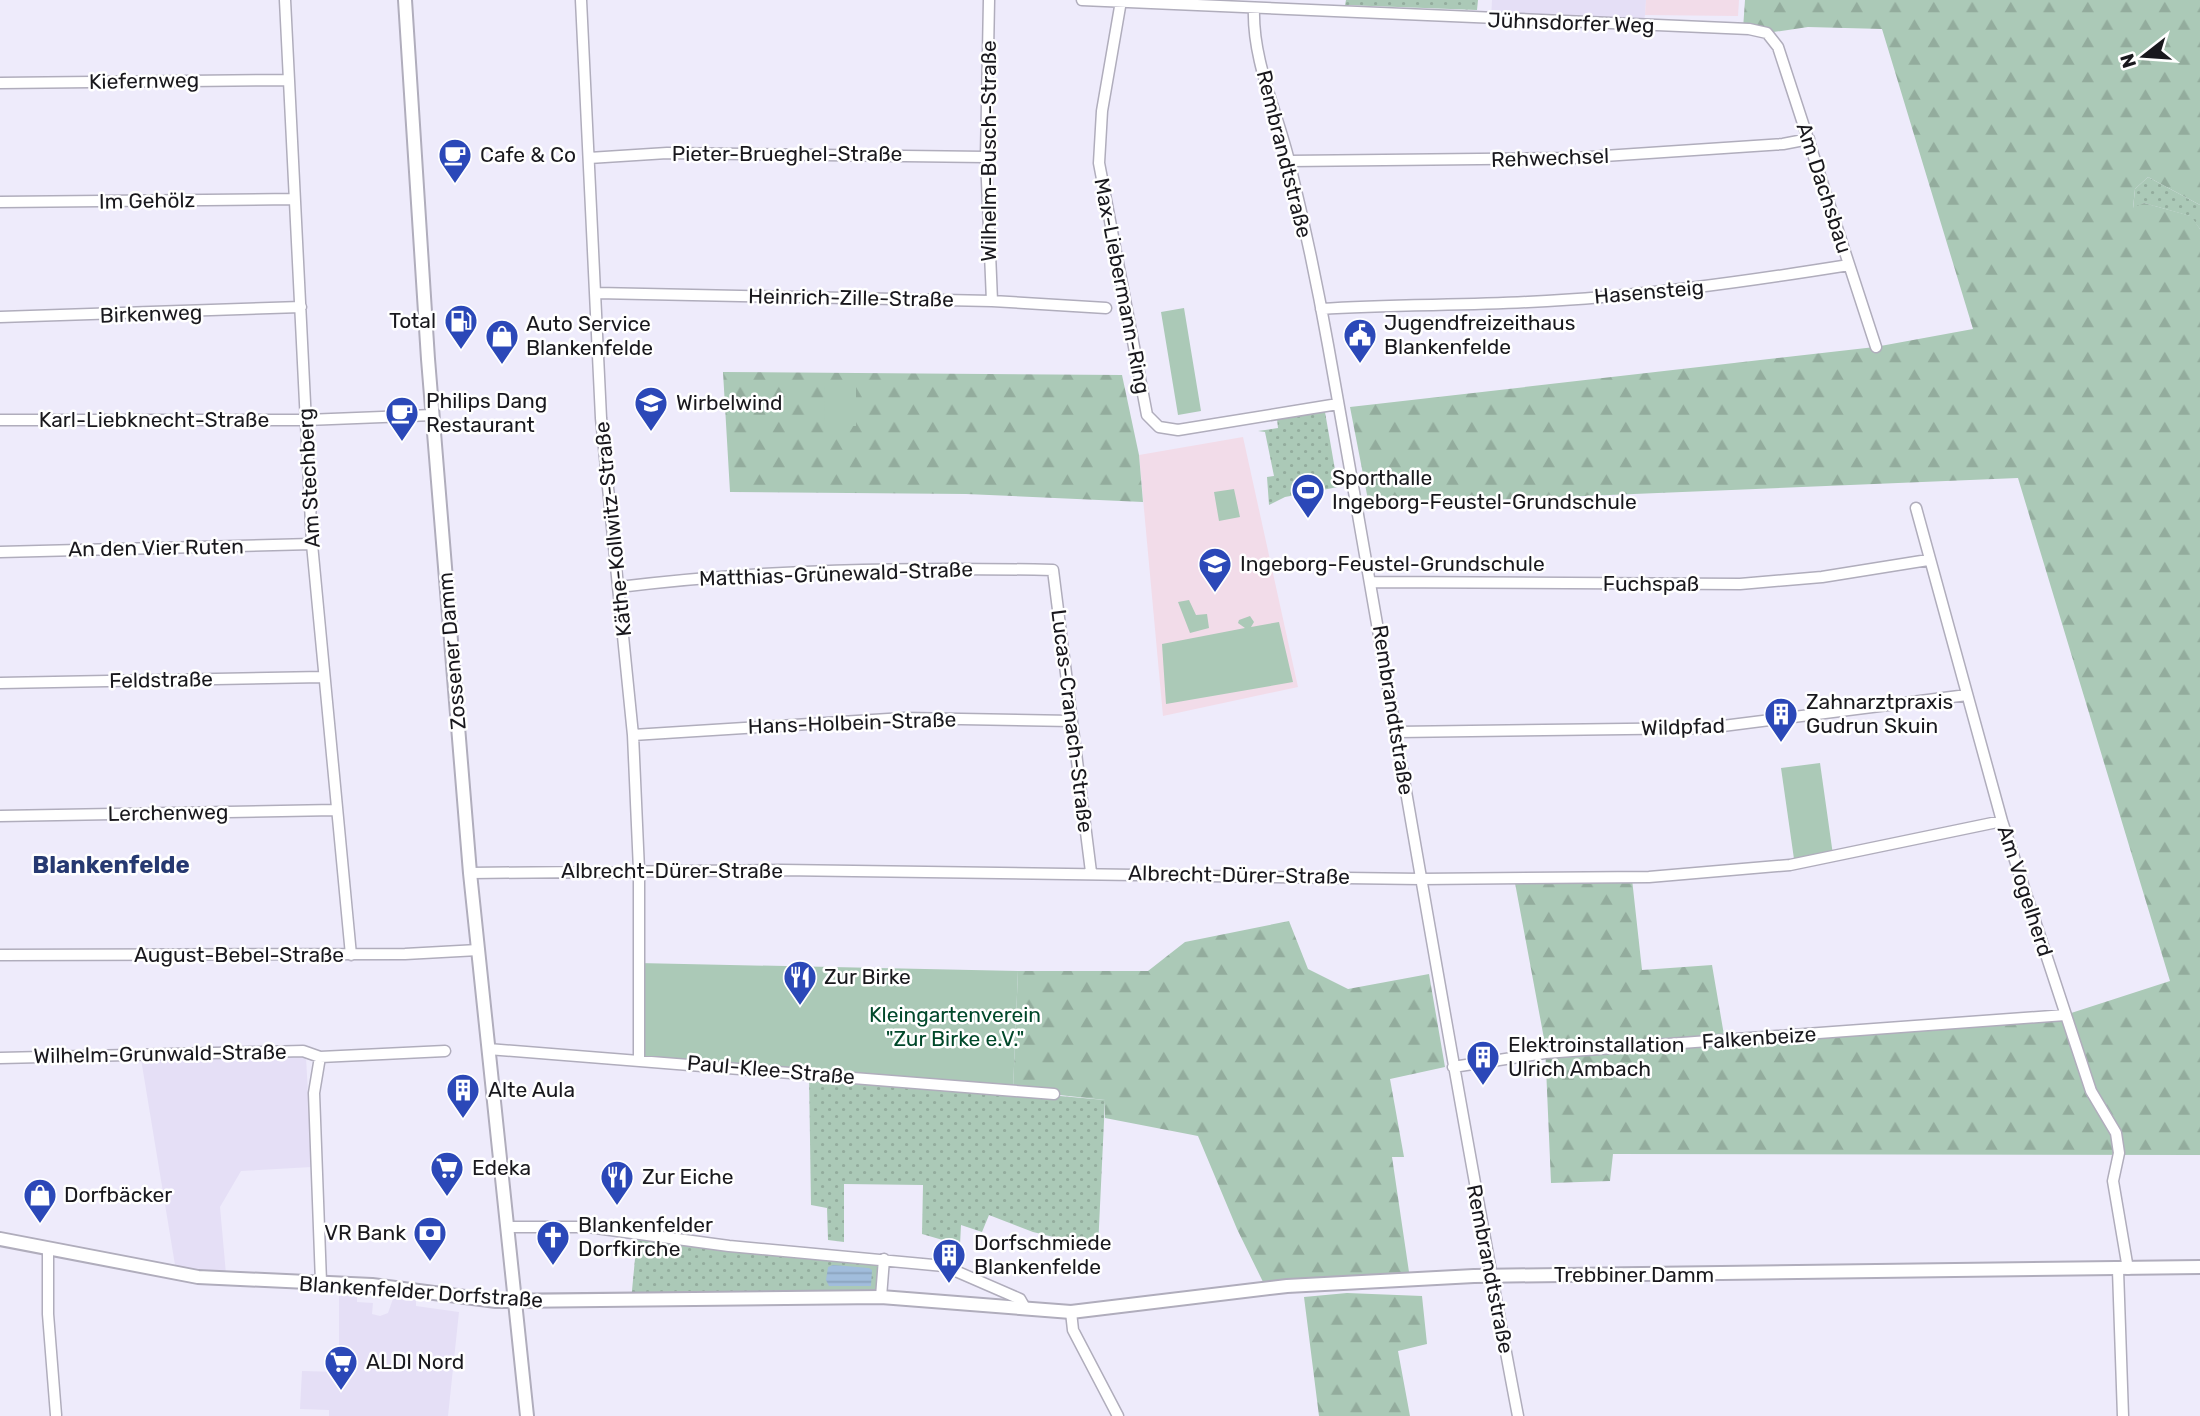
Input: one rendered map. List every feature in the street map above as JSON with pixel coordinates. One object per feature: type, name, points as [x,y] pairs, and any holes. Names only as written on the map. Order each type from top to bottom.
[{"type":"main road","name":"Zossener Damm","points":[[405,0],[433,415],[470,873],[527,1416]]},
{"type":"main road","name":"Blankenfelder Dorfstraße","points":[[0,1239],[198,1277],[372,1285],[515,1302],[881,1297],[1024,1306],[1071,1312]]},
{"type":"main road","name":"Trebbiner Damm","points":[[1071,1312],[1287,1286],[1491,1276],[2200,1267]]},
{"type":"street","name":"Am Stechberg","points":[[285,0],[312,544],[335,810],[351,955]]},
{"type":"street","name":"Käthe-Kollwitz-Straße","points":[[581,0],[601,418],[633,735],[639,870],[639,1059]]},
{"type":"street","name":"Wilhelm-Busch-Straße","points":[[989,0],[986,157],[992,302]]},
{"type":"street","name":"Jühnsdorfer Weg","points":[[1082,0],[1749,29],[1767,33]]},
{"type":"street","name":"Max-Liebermann-Ring","points":[[1121,1],[1102,111],[1100,163],[1147,415],[1155,425],[1167,430],[1178,430],[1338,404]]},
{"type":"street","name":"Rembrandtstraße","points":[[1254,8],[1253,33],[1289,161],[1321,309],[1372,582],[1453,1067],[1518,1416]]},
{"type":"street","name":"Am Dachsbau","points":[[1767,33],[1779,47],[1875,346]]},
{"type":"street","name":"Kiefernweg","points":[[0,83],[288,80]]},
{"type":"street","name":"Rehwechsel","points":[[1289,161],[1574,158],[1783,144],[1809,139]]},
{"type":"street","name":"Pieter-Brueghel-Straße","points":[[589,158],[667,152],[986,157]]},
{"type":"street","name":"Im Gehölz","points":[[0,202],[294,199]]},
{"type":"street","name":"Hasensteig","points":[[1321,309],[1529,302],[1639,293],[1717,286],[1849,265]]},
{"type":"street","name":"Heinrich-Zille-Straße","points":[[597,293],[992,302],[1106,308]]},
{"type":"street","name":"Birkenweg","points":[[0,317],[301,307]]},
{"type":"street","name":"Karl-Liebknecht-Straße","points":[[0,420],[306,420],[433,415]]},
{"type":"street","name":"Am Vogelherd","points":[[1916,508],[1928,560],[2002,821],[2091,1091],[2116,1133],[2119,1153],[2113,1181],[2123,1269],[2123,1416]]},
{"type":"street","name":"An den Vier Ruten","points":[[0,552],[312,544]]},
{"type":"street","name":"Fuchspaß","points":[[1372,582],[1740,584],[1822,577],[1928,560]]},
{"type":"street","name":"Matthias-Grünewald-Straße","points":[[619,587],[773,571],[909,567],[1053,570]]},
{"type":"street","name":"Lucas-Cranach-Straße","points":[[1053,570],[1091,872]]},
{"type":"street","name":"Feldstraße","points":[[0,682],[323,677]]},
{"type":"street","name":"Wildpfad","points":[[1397,732],[1707,728],[1967,695]]},
{"type":"street","name":"Hans-Holbein-Straße","points":[[633,735],[904,718],[1072,721]]},
{"type":"street","name":"Lerchenweg","points":[[0,816],[335,810]]},
{"type":"street","name":"Albrecht-Dürer-Straße","points":[[470,873],[639,870],[1091,872],[1421,879],[1648,877],[1746,870],[1830,859],[2002,821]]},
{"type":"street","name":"August-Bebel-Straße","points":[[0,955],[351,955],[478,950]]},
{"type":"street","name":"Falkenbeize","points":[[1453,1067],[1545,1054],[2065,1015]]},
{"type":"street","name":"Paul-Klee-Straße","points":[[488,1049],[1054,1094]]},
{"type":"street","name":"Wilhelm-Grunwald-Straße","points":[[0,1058],[303,1051],[320,1057],[445,1051]]},
{"type":"street","points":[[320,1057],[314,1093],[321,1282]]},
{"type":"street","name":"Blankenfelder Dorfstraße","points":[[508,1227],[588,1227],[729,1247],[884,1258],[944,1266],[1020,1299],[1024,1306]]},
{"type":"street","points":[[48,1248],[48,1314],[56,1415]]},
{"type":"street","points":[[881,1297],[884,1258]]},
{"type":"street","points":[[1071,1312],[1073,1330],[1118,1416]]},
{"type":"shaded area","points":[[1492,0],[1646,0],[1643,26],[1491,19]]},
{"type":"shaded area","points":[[1646,0],[1739,0],[1738,16],[1645,15]]},
{"type":"shaded area","name":"Ingeborg-Feustel-Grundschule","points":[[1243,437],[1298,687],[1163,716],[1139,455]]},
{"type":"shaded area","points":[[306,1057],[312,1167],[241,1171],[220,1207],[226,1274],[176,1271],[141,1059]]},
{"type":"shaded area","points":[[395,1293],[416,1295],[416,1306],[459,1312],[448,1416],[329,1416],[329,1410],[300,1409],[302,1371],[339,1372],[339,1296],[357,1295],[357,1302],[373,1303],[372,1314],[380,1316],[388,1313]]},
{"type":"green space","points":[[1346,0],[1478,0],[1477,10],[1345,5]]},
{"type":"green space","points":[[1745,0],[2200,0],[2200,205],[2148,177],[2135,189],[2133,208],[2144,203],[2191,216],[2200,229],[2200,1155],[1613,1154],[1610,1181],[1551,1183],[1545,1044],[1515,883],[1632,879],[1642,970],[1712,965],[1724,1035],[2065,1015],[2170,981],[2018,478],[1369,505],[1350,407],[1875,347],[1973,329],[1882,29],[1808,27],[1767,33],[1743,29]]},
{"type":"green space","points":[[2148,177],[2200,205],[2200,229],[2190,216],[2144,203],[2133,209],[2135,189]]},
{"type":"green space","points":[[1184,308],[1201,411],[1178,415],[1161,312]]},
{"type":"green space","points":[[723,372],[1122,375],[1139,455],[1143,502],[966,494],[730,492]]},
{"type":"green space","points":[[824,381],[856,381],[856,426],[825,426]]},
{"type":"green space","points":[[1325,412],[1338,487],[1285,497],[1269,505],[1267,477],[1274,476],[1265,432],[1258,431],[1278,428],[1277,419]]},
{"type":"green space","points":[[1234,489],[1240,517],[1219,521],[1214,492]]},
{"type":"green space","points":[[1189,600],[1196,615],[1207,614],[1209,628],[1190,633],[1178,602]]},
{"type":"green space","points":[[1250,616],[1254,622],[1251,627],[1279,622],[1293,682],[1166,704],[1162,644],[1245,628],[1238,623],[1239,620]]},
{"type":"green space","points":[[1820,763],[1833,855],[1794,859],[1781,768]]},
{"type":"green space","points":[[1289,921],[1308,969],[1348,989],[1429,974],[1445,1067],[1390,1079],[1404,1157],[1392,1157],[1409,1272],[1318,1278],[1265,1286],[1237,1229],[1198,1136],[1105,1118],[1105,1100],[1013,1090],[1018,971],[1148,971],[1185,942]]},
{"type":"green space","name":"Kleingartenverein \"Zur Birke e.V.\"","points":[[638,963],[1018,971],[1013,1090],[639,1059]]},
{"type":"green space","points":[[809,1073],[1105,1100],[1098,1248],[1033,1232],[989,1215],[982,1232],[961,1225],[960,1245],[922,1234],[923,1185],[844,1184],[844,1242],[828,1240],[827,1208],[811,1205]]},
{"type":"green space","points":[[637,1238],[884,1259],[881,1297],[631,1301]]},
{"type":"green space","points":[[1347,1293],[1422,1296],[1427,1344],[1398,1351],[1410,1416],[1319,1416],[1304,1297]]},
{"type":"water","points":[[833,1265],[869,1268],[872,1270],[871,1286],[829,1286],[826,1280],[828,1267]]},
{"type":"place","name":"Cafe & Co","points":[[455,185]]},
{"type":"place","name":"Total","points":[[461,351]]},
{"type":"place","name":"Jugendfreizeithaus Blankenfelde","points":[[1360,365]]},
{"type":"place","name":"Auto Service Blankenfelde","points":[[502,366]]},
{"type":"place","name":"Wirbelwind","points":[[651,433]]},
{"type":"place","name":"Philips Dang Restaurant","points":[[402,443]]},
{"type":"place","name":"Sporthalle Ingeborg-Feustel-Grundschule","points":[[1308,520]]},
{"type":"place","name":"Ingeborg-Feustel-Grundschule","points":[[1215,594]]},
{"type":"place","name":"Zahnarztpraxis Gudrun Skuin","points":[[1781,744]]},
{"type":"place","name":"Zur Birke","points":[[800,1007]]},
{"type":"place","name":"Elektroinstallation Ulrich Ambach","points":[[1483,1087]]},
{"type":"place","name":"Alte Aula","points":[[463,1120]]},
{"type":"place","name":"Edeka","points":[[447,1198]]},
{"type":"place","name":"Zur Eiche","points":[[617,1207]]},
{"type":"place","name":"Dorfbäcker","points":[[40,1225]]},
{"type":"place","name":"VR Bank","points":[[430,1263]]},
{"type":"place","name":"Blankenfelder Dorfkirche","points":[[553,1267]]},
{"type":"place","name":"Dorfschmiede Blankenfelde","points":[[949,1285]]},
{"type":"place","name":"ALDI Nord","points":[[341,1392]]},
{"type":"district","name":"Blankenfelde","points":[[111,865]]}]
